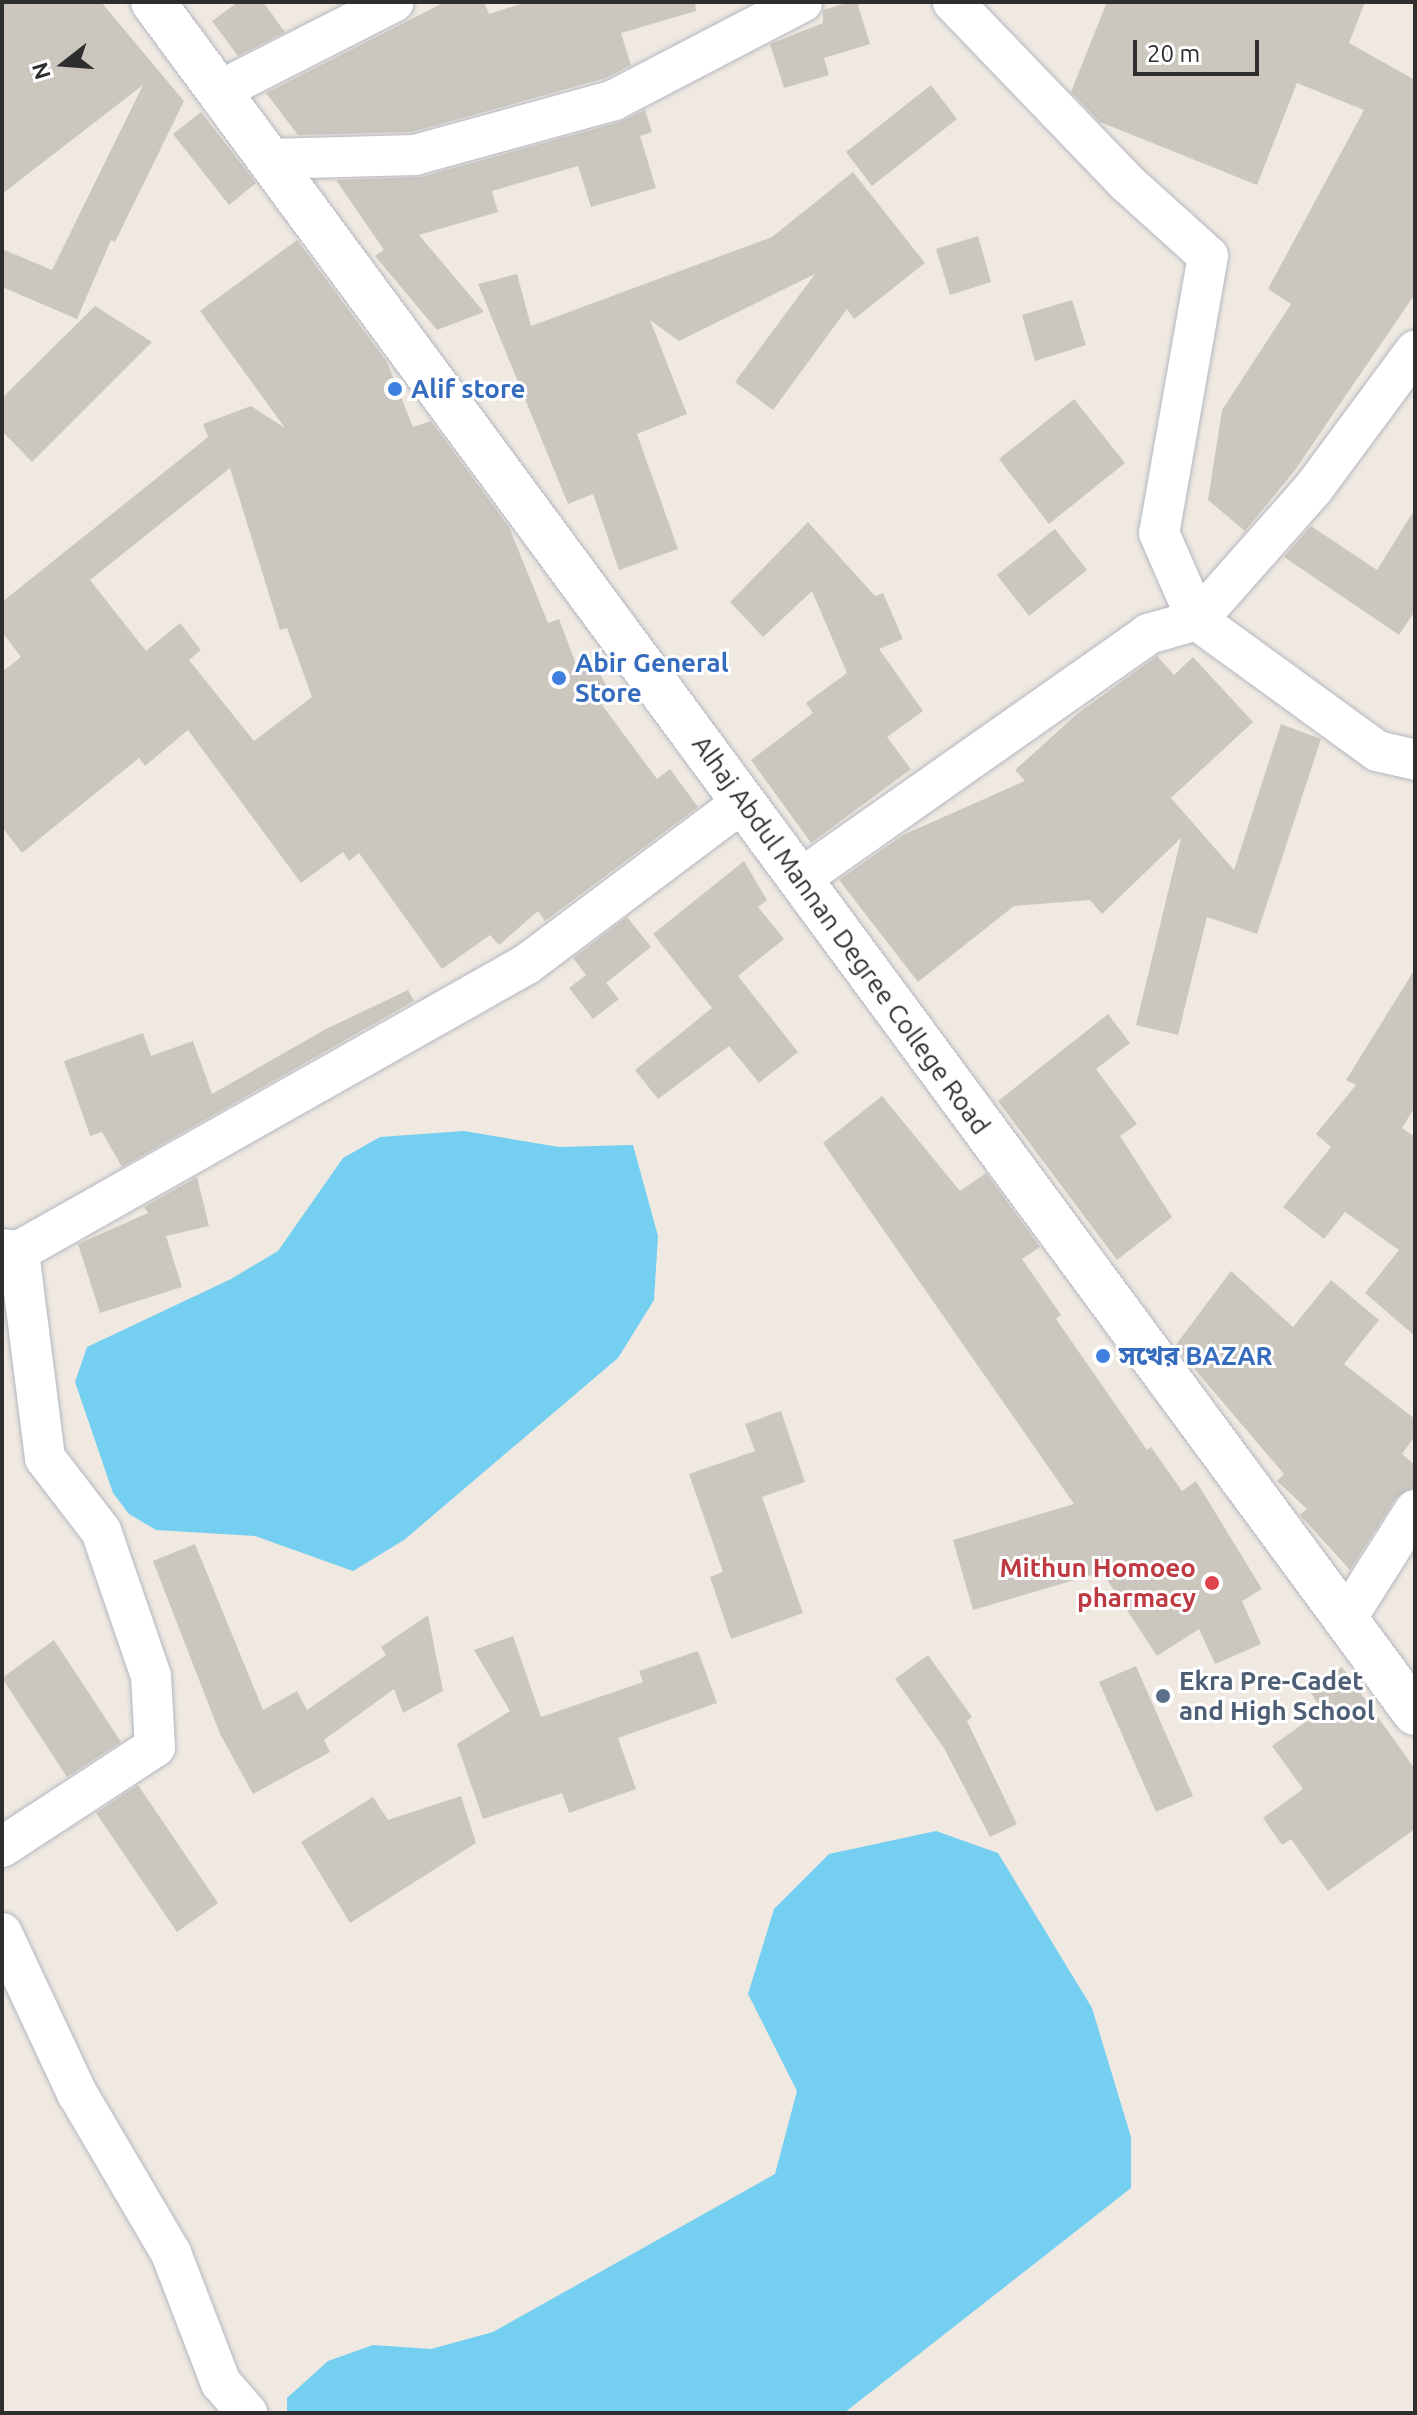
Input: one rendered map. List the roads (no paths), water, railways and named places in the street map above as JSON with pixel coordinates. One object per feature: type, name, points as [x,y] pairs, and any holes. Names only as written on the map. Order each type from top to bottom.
[{"type":"street","name":"Alhaj Abdul Mannan Degree College Road","points":[[153,2],[1415,1713]]},
{"type":"street","points":[[219,91],[394,2]]},
{"type":"street","points":[[269,159],[415,155],[614,100],[802,2]]},
{"type":"street","points":[[953,2],[1126,182],[1208,256],[1159,533],[1197,620],[1377,751],[1415,760]]},
{"type":"street","points":[[800,879],[1148,634],[1197,620],[1313,489],[1412,362]]},
{"type":"street","points":[[2,1847],[155,1747],[151,1676],[101,1531],[45,1458],[10,1250],[527,964],[743,802]]},
{"type":"street","points":[[1346,1619],[1415,1510]]},
{"type":"street","points":[[2,1933],[77,2093],[171,2253],[221,2383],[247,2413]]},
{"type":"water","points":[[464,1131],[559,1147],[633,1145],[658,1236],[654,1300],[618,1358],[404,1540],[353,1571],[255,1536],[156,1530],[129,1514],[113,1493],[75,1382],[87,1347],[231,1279],[278,1251],[343,1158],[380,1137]]},
{"type":"water","points":[[936,1831],[998,1853],[1092,2008],[1131,2137],[1131,2188],[844,2413],[287,2413],[287,2398],[328,2361],[373,2345],[431,2349],[493,2332],[775,2174],[797,2091],[748,1994],[774,1909],[829,1854]]},
{"type":"place","name":"Alif store","points":[[395,389]]},
{"type":"place","name":"Abir General Store","points":[[559,678]]},
{"type":"place","name":"সখের BAZAR","points":[[1103,1356]]},
{"type":"place","name":"Mithun Homoeo pharmacy","points":[[1212,1583]]},
{"type":"place","name":"Ekra Pre-Cadet and High School","points":[[1163,1696]]}]
